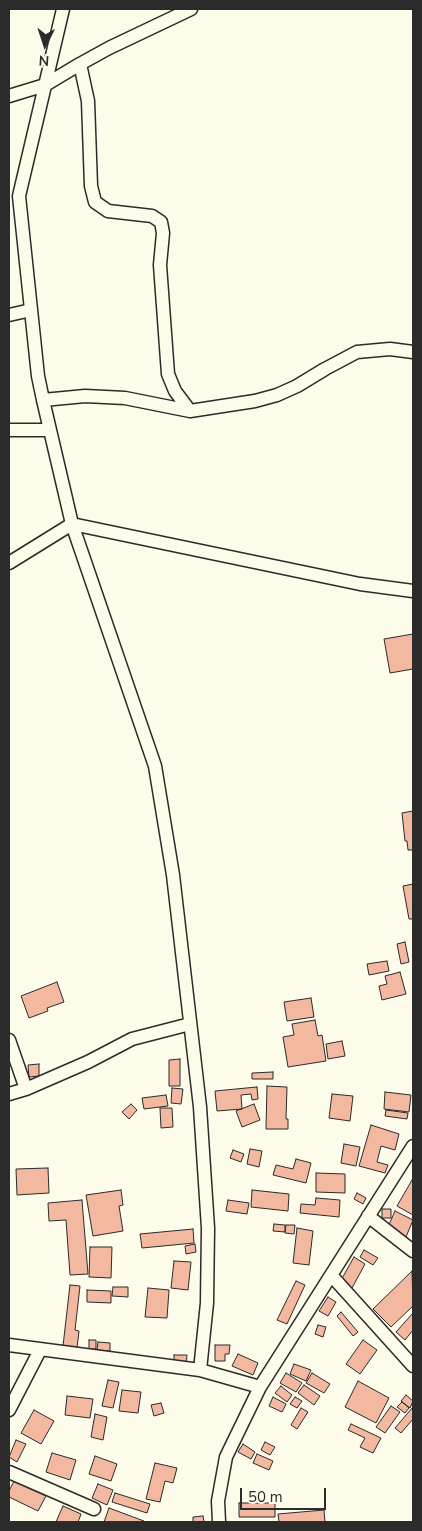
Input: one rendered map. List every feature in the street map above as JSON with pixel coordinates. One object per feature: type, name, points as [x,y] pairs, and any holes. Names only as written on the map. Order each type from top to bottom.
[{"type":"street","points":[[63,9],[19,196],[38,376],[43,400],[72,524],[155,766],[173,875],[200,1107],[208,1228],[207,1303],[200,1370]]},
{"type":"street","points":[[9,96],[45,85],[80,64],[191,9]]},
{"type":"street","points":[[80,64],[88,101],[91,186],[95,202],[108,211],[152,216],[161,222],[163,233],[160,265],[168,374],[175,391],[190,411]]},
{"type":"street","points":[[9,315],[32,310]]},
{"type":"street","points":[[43,400],[85,396],[125,398],[190,411],[255,401],[277,395],[297,386],[357,352],[390,349],[413,352]]},
{"type":"street","points":[[9,430],[50,430]]},
{"type":"street","points":[[9,564],[72,524],[360,584],[413,591]]},
{"type":"street","points":[[9,1094],[88,1062],[132,1039],[190,1024]]},
{"type":"street","points":[[9,1040],[26,1088]]},
{"type":"street","points":[[219,1522],[218,1500],[226,1457],[260,1387],[413,1146]]},
{"type":"street","points":[[368,1216],[413,1250]]},
{"type":"street","points":[[331,1275],[413,1366]]},
{"type":"street","points":[[9,1345],[200,1370],[260,1387]]},
{"type":"street","points":[[9,1410],[40,1350]]},
{"type":"street","points":[[9,1472],[94,1509]]},
{"type":"building","points":[[413,634],[413,669],[390,673],[384,639]]},
{"type":"building","points":[[413,811],[413,850],[408,850],[407,841],[405,841],[402,813]]},
{"type":"building","points":[[413,884],[413,919],[409,919],[403,886]]},
{"type":"building","points":[[405,942],[409,962],[401,964],[397,944]]},
{"type":"building","points":[[387,961],[389,971],[369,975],[367,964]]},
{"type":"building","points":[[400,972],[406,994],[382,1000],[379,986],[387,984],[385,976]]},
{"type":"building","points":[[57,982],[64,1002],[47,1008],[48,1011],[29,1018],[21,996]]},
{"type":"building","points":[[311,998],[314,1017],[287,1021],[284,1002]]},
{"type":"building","points":[[315,1020],[318,1036],[322,1035],[326,1061],[288,1067],[283,1037],[294,1035],[292,1024]]},
{"type":"building","points":[[342,1041],[345,1056],[328,1059],[326,1044]]},
{"type":"building","points":[[180,1059],[180,1086],[169,1086],[169,1060]]},
{"type":"building","points":[[39,1064],[39,1076],[29,1077],[28,1065]]},
{"type":"building","points":[[273,1072],[273,1079],[252,1079],[252,1073]]},
{"type":"building","points":[[267,1086],[287,1087],[286,1119],[288,1119],[288,1129],[266,1129]]},
{"type":"building","points":[[257,1087],[258,1099],[252,1100],[251,1094],[241,1095],[242,1109],[217,1111],[215,1091]]},
{"type":"building","points":[[172,1088],[183,1089],[181,1104],[171,1103]]},
{"type":"building","points":[[385,1092],[411,1095],[409,1112],[384,1109]]},
{"type":"building","points":[[332,1094],[353,1096],[350,1121],[329,1118]]},
{"type":"building","points":[[166,1095],[168,1106],[144,1109],[142,1098]]},
{"type":"building","points":[[131,1104],[137,1110],[129,1119],[122,1112]]},
{"type":"building","points":[[254,1104],[260,1120],[242,1127],[236,1111]]},
{"type":"building","points":[[160,1108],[172,1108],[173,1127],[161,1128]]},
{"type":"building","points":[[386,1110],[408,1113],[407,1119],[385,1116]]},
{"type":"building","points":[[371,1125],[399,1134],[395,1150],[381,1146],[377,1162],[388,1165],[385,1173],[359,1166]]},
{"type":"building","points":[[344,1144],[360,1147],[356,1166],[341,1163]]},
{"type":"building","points":[[250,1149],[262,1151],[259,1167],[247,1164]]},
{"type":"building","points":[[233,1150],[244,1154],[241,1162],[230,1158]]},
{"type":"building","points":[[296,1159],[311,1163],[306,1183],[273,1175],[276,1165],[293,1169]]},
{"type":"building","points":[[48,1168],[49,1193],[17,1195],[16,1169]]},
{"type":"building","points":[[316,1173],[345,1174],[345,1193],[316,1192]]},
{"type":"building","points":[[413,1181],[413,1215],[397,1206]]},
{"type":"building","points":[[121,1190],[123,1205],[119,1206],[123,1231],[93,1236],[86,1195]]},
{"type":"building","points":[[252,1190],[289,1194],[288,1211],[251,1207]]},
{"type":"building","points":[[357,1193],[366,1198],[363,1204],[354,1199]]},
{"type":"building","points":[[316,1198],[340,1200],[339,1217],[300,1213],[301,1204],[315,1205]]},
{"type":"building","points":[[82,1200],[88,1274],[70,1275],[66,1220],[49,1221],[48,1203]]},
{"type":"building","points":[[228,1200],[249,1203],[247,1214],[226,1211]]},
{"type":"building","points":[[382,1209],[391,1209],[391,1218],[382,1218]]},
{"type":"building","points":[[395,1211],[413,1220],[406,1237],[387,1229]]},
{"type":"building","points":[[274,1224],[285,1225],[285,1232],[273,1231]]},
{"type":"building","points":[[286,1225],[295,1225],[294,1234],[285,1233]]},
{"type":"building","points":[[297,1228],[313,1231],[309,1265],[293,1263]]},
{"type":"building","points":[[193,1229],[194,1243],[142,1248],[140,1234]]},
{"type":"building","points":[[195,1244],[196,1252],[186,1254],[185,1246]]},
{"type":"building","points":[[90,1247],[112,1247],[111,1278],[89,1277]]},
{"type":"building","points":[[364,1250],[378,1258],[373,1265],[360,1257]]},
{"type":"building","points":[[354,1257],[365,1264],[352,1288],[340,1282]]},
{"type":"building","points":[[174,1261],[191,1262],[188,1290],[171,1288]]},
{"type":"building","points":[[412,1271],[413,1306],[391,1327],[373,1309]]},
{"type":"building","points":[[296,1281],[305,1285],[287,1324],[277,1320]]},
{"type":"building","points":[[70,1285],[80,1286],[75,1330],[79,1331],[77,1348],[63,1346]]},
{"type":"building","points":[[113,1287],[128,1287],[128,1297],[112,1296]]},
{"type":"building","points":[[148,1288],[169,1290],[167,1318],[145,1317]]},
{"type":"building","points":[[87,1290],[111,1291],[111,1303],[87,1302]]},
{"type":"building","points":[[328,1297],[336,1302],[328,1316],[319,1311]]},
{"type":"building","points":[[341,1312],[358,1332],[353,1336],[337,1316]]},
{"type":"building","points":[[413,1313],[413,1330],[405,1340],[396,1332]]},
{"type":"building","points":[[318,1325],[326,1327],[323,1337],[315,1334]]},
{"type":"building","points":[[89,1340],[96,1340],[96,1349],[89,1349]]},
{"type":"building","points":[[363,1340],[377,1350],[360,1374],[346,1364]]},
{"type":"building","points":[[98,1342],[110,1343],[110,1351],[97,1350]]},
{"type":"building","points":[[215,1345],[230,1345],[229,1354],[225,1354],[225,1361],[215,1361]]},
{"type":"building","points":[[238,1354],[258,1363],[253,1375],[232,1366]]},
{"type":"building","points":[[174,1355],[187,1355],[186,1365],[174,1364]]},
{"type":"building","points":[[294,1364],[311,1370],[306,1381],[290,1374]]},
{"type":"building","points":[[286,1373],[302,1383],[296,1392],[280,1383]]},
{"type":"building","points":[[312,1373],[330,1384],[324,1393],[306,1383]]},
{"type":"building","points":[[108,1380],[119,1382],[113,1408],[102,1406]]},
{"type":"building","points":[[358,1381],[389,1398],[376,1423],[345,1407]]},
{"type":"building","points":[[304,1385],[320,1396],[314,1405],[298,1393]]},
{"type":"building","points":[[281,1386],[292,1395],[287,1402],[275,1393]]},
{"type":"building","points":[[122,1390],[141,1392],[138,1413],[119,1411]]},
{"type":"building","points":[[406,1395],[413,1401],[410,1408],[401,1401]]},
{"type":"building","points":[[67,1396],[93,1399],[90,1418],[65,1415]]},
{"type":"building","points":[[273,1397],[286,1404],[282,1412],[269,1406]]},
{"type":"building","points":[[295,1397],[302,1401],[297,1408],[290,1404]]},
{"type":"building","points":[[402,1402],[409,1408],[405,1413],[397,1407]]},
{"type":"building","points":[[161,1403],[164,1413],[154,1416],[151,1405]]},
{"type":"building","points":[[391,1406],[400,1412],[385,1433],[376,1427]]},
{"type":"building","points":[[413,1407],[413,1419],[401,1433],[395,1428]]},
{"type":"building","points":[[301,1408],[308,1412],[297,1429],[291,1425]]},
{"type":"building","points":[[34,1410],[54,1421],[41,1444],[21,1433]]},
{"type":"building","points":[[95,1414],[107,1417],[103,1440],[91,1437]]},
{"type":"building","points":[[351,1424],[381,1438],[373,1453],[360,1447],[365,1438],[348,1430]]},
{"type":"building","points":[[16,1440],[26,1444],[17,1462],[9,1457]]},
{"type":"building","points":[[265,1442],[275,1447],[270,1455],[261,1450]]},
{"type":"building","points":[[243,1444],[255,1452],[251,1459],[238,1452]]},
{"type":"building","points":[[52,1453],[76,1460],[70,1480],[46,1472]]},
{"type":"building","points":[[257,1454],[273,1461],[269,1470],[253,1463]]},
{"type":"building","points":[[95,1456],[117,1464],[111,1481],[89,1474]]},
{"type":"building","points":[[155,1463],[177,1468],[173,1483],[165,1481],[160,1502],[146,1499]]},
{"type":"building","points":[[14,1481],[46,1496],[38,1511],[9,1497],[9,1491]]},
{"type":"building","points":[[98,1484],[113,1490],[107,1505],[92,1498]]},
{"type":"building","points":[[115,1493],[150,1504],[147,1513],[112,1502]]},
{"type":"building","points":[[239,1503],[275,1503],[275,1517],[239,1517]]},
{"type":"building","points":[[63,1506],[81,1514],[78,1522],[56,1522]]},
{"type":"building","points":[[109,1508],[144,1521],[104,1522]]},
{"type":"building","points":[[324,1510],[325,1522],[279,1522],[278,1514]]},
{"type":"building","points":[[203,1516],[204,1522],[193,1522],[193,1517]]}]
